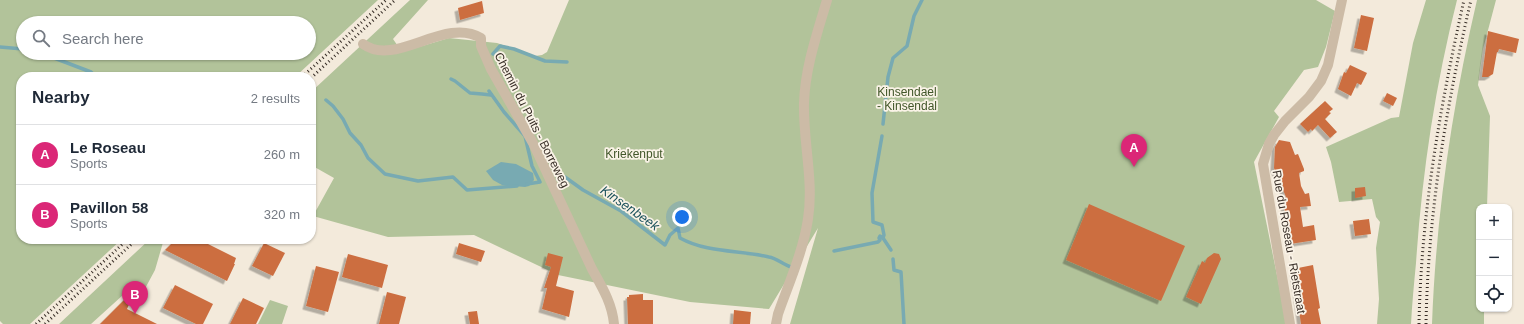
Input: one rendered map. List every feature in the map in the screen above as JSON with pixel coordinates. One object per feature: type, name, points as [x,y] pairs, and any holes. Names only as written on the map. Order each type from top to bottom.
[{"type":"street","points":[[776,324],[778,314],[804,242],[808,218],[810,198],[804,125],[805,87],[807,71],[827,0]]},
{"type":"street","name":"Rue du Roseau - Rietstraat","points":[[1290,324],[1263,164],[1269,144],[1274,135],[1285,120],[1309,97],[1321,81],[1328,65],[1342,0]]},
{"type":"street","name":"Chemin du Puits - Borreweg","points":[[363,44],[375,50],[401,48],[451,32],[464,32],[481,38],[481,46],[490,69],[533,143],[592,269],[603,288],[609,303],[614,324]]},
{"type":"green space","points":[[0,0],[378,0],[316,58],[316,16],[16,16],[16,60],[313,60],[300,72],[16,72],[16,244],[117,244],[30,324],[3,324],[0,321]]},
{"type":"green space","points":[[410,0],[428,0],[393,39],[402,52],[449,38],[497,43],[535,56],[542,55],[547,52],[569,0],[1316,0],[1335,11],[1326,47],[1318,67],[1304,70],[1274,111],[1279,117],[1254,162],[1286,324],[790,324],[818,228],[769,309],[690,302],[558,275],[474,235],[388,237],[316,217],[316,211],[334,178],[316,168],[316,87]]},
{"type":"green space","points":[[1426,0],[1457,0],[1442,65],[1430,130],[1422,196],[1411,324],[1377,324],[1379,299],[1376,248],[1380,222],[1376,217],[1372,199],[1339,202],[1331,162],[1326,147],[1391,118],[1399,117],[1413,43]]},
{"type":"green space","points":[[1477,0],[1496,0],[1483,49],[1478,85],[1490,116],[1487,204],[1476,204],[1476,312],[1484,312],[1484,324],[1432,324],[1441,202],[1453,121]]},
{"type":"green space","points":[[145,244],[163,244],[155,270],[141,296],[123,295],[91,324],[59,324]]},
{"type":"green space","points":[[270,300],[288,306],[282,324],[258,324]]},
{"type":"water","points":[[501,162],[516,164],[533,173],[534,180],[529,186],[525,187],[502,185],[493,180],[486,171]]},
{"type":"building","points":[[482,1],[484,13],[460,20],[458,8]]},
{"type":"building","points":[[1361,15],[1374,18],[1367,51],[1354,48]]},
{"type":"building","points":[[1488,31],[1519,39],[1516,53],[1499,49],[1497,52],[1493,74],[1488,77],[1482,77]]},
{"type":"building","points":[[1350,65],[1367,73],[1361,85],[1357,83],[1351,96],[1338,89],[1344,72],[1346,73]]},
{"type":"building","points":[[1387,93],[1397,98],[1393,106],[1383,101]]},
{"type":"building","points":[[1325,101],[1333,109],[1329,112],[1331,113],[1325,119],[1337,132],[1330,138],[1318,125],[1312,131],[1311,129],[1308,132],[1300,124]]},
{"type":"building","points":[[1279,140],[1290,142],[1295,155],[1298,154],[1304,169],[1304,171],[1299,173],[1301,186],[1305,194],[1309,193],[1311,206],[1300,207],[1303,227],[1314,225],[1316,240],[1290,244],[1283,198],[1286,197],[1274,168],[1275,147]]},
{"type":"building","points":[[1365,187],[1366,196],[1355,198],[1355,188]]},
{"type":"building","points":[[1089,204],[1185,246],[1161,301],[1066,260]]},
{"type":"building","points":[[1369,219],[1371,234],[1355,236],[1353,221]]},
{"type":"building","points":[[459,243],[485,251],[481,262],[456,254]]},
{"type":"building","points":[[171,244],[208,244],[236,258],[235,264],[227,281],[165,250]]},
{"type":"building","points":[[263,244],[285,253],[273,276],[252,266]]},
{"type":"building","points":[[548,253],[563,257],[556,286],[574,291],[569,317],[542,309],[547,288],[544,288],[551,267],[545,265]]},
{"type":"building","points":[[1214,253],[1219,254],[1221,259],[1201,304],[1186,297],[1202,261],[1205,263],[1207,258]]},
{"type":"building","points":[[348,254],[388,265],[382,288],[342,277]]},
{"type":"building","points":[[1313,265],[1321,324],[1301,324],[1293,269]]},
{"type":"building","points":[[316,266],[339,272],[328,312],[306,306]]},
{"type":"building","points":[[175,285],[213,304],[203,324],[196,324],[163,308]]},
{"type":"building","points":[[134,290],[135,291],[127,309],[157,324],[100,324]]},
{"type":"building","points":[[387,292],[406,297],[399,324],[379,324]]},
{"type":"building","points":[[643,294],[643,300],[653,300],[653,324],[628,324],[627,297],[629,297],[629,295]]},
{"type":"building","points":[[243,298],[264,308],[256,324],[230,324]]},
{"type":"building","points":[[734,310],[751,312],[750,324],[733,324]]},
{"type":"building","points":[[477,311],[479,324],[470,324],[468,312]]},
{"type":"waterway","points":[[883,124],[888,77],[893,58],[907,46],[914,16],[922,0]]},
{"type":"waterway","points":[[493,54],[500,46],[514,49],[545,61],[567,62]]},
{"type":"waterway","points":[[0,47],[16,48]]},
{"type":"waterway","points":[[59,60],[91,72]]},
{"type":"waterway","points":[[451,79],[470,93],[491,95]]},
{"type":"waterway","points":[[489,91],[504,112],[525,136],[532,166],[540,182],[527,184]]},
{"type":"waterway","name":"Kinsenbeek","points":[[326,100],[333,106],[343,119],[350,133],[361,145],[368,158],[385,174],[418,181],[453,177],[467,190],[517,186]]},
{"type":"waterway","points":[[882,136],[872,193],[873,222],[882,225],[884,235],[883,238],[891,250]]},
{"type":"waterway","name":"Kinsenbeek","points":[[558,179],[565,177],[583,190],[621,211],[665,245],[670,235],[678,228],[680,238],[690,243],[712,249],[772,258],[791,267]]},
{"type":"waterway","name":"Kinsenbeek","points":[[834,251],[878,242],[880,240],[880,236],[883,238]]},
{"type":"waterway","points":[[893,259],[894,270],[901,272],[904,324]]},
{"type":"railway","points":[[307,72],[386,0]]},
{"type":"railway","points":[[316,73],[395,0]]},
{"type":"railway","points":[[1419,324],[1424,242],[1433,161],[1447,80],[1464,0]]},
{"type":"railway","points":[[1426,324],[1430,242],[1440,161],[1446,121],[1471,0]]},
{"type":"railway","points":[[36,324],[123,244]]},
{"type":"railway","points":[[45,324],[132,244]]},
{"type":"place","name":"Le Roseau","points":[[1134,167]]},
{"type":"place","name":"Pavillon 58","points":[[135,314]]},
{"type":"park label","name":"Kinsendael - Kinsendal","points":[[907,99]]},
{"type":"park label","name":"Kriekenput","points":[[634,154]]}]
